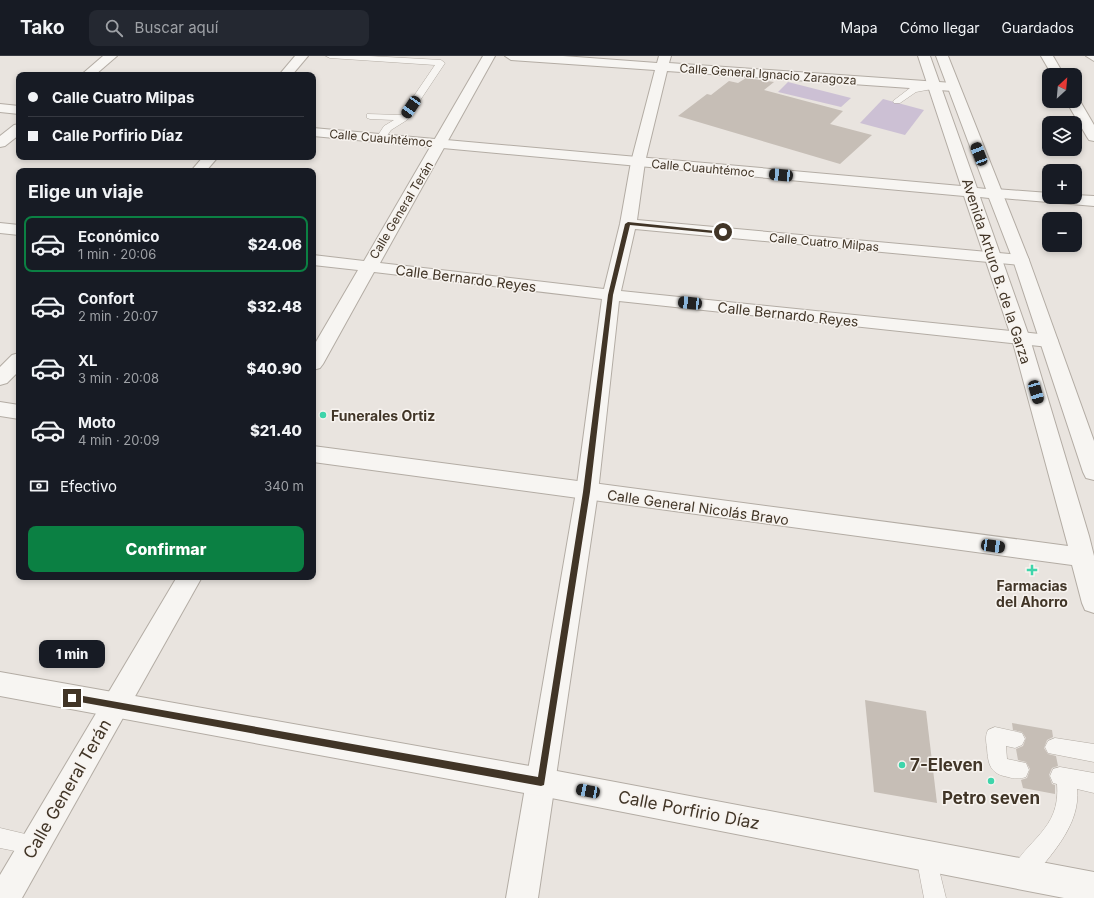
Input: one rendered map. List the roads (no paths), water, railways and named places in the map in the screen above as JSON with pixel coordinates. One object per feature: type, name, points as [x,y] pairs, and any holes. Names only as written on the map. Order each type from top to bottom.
[{"type":"street","points":[[91,72],[111,56]]},
{"type":"street","points":[[288,72],[302,56]]},
{"type":"street","name":"Calle General Terán","points":[[316,359],[368,266],[442,143],[489,56]]},
{"type":"street","name":"Calle General Ignacio Zaragoza","points":[[511,56],[664,61],[953,87]]},
{"type":"street","name":"Avenida Arturo B. de la Garza","points":[[924,56],[972,192],[1021,339],[1088,553],[1093,597]]},
{"type":"street","name":"Avenida Arturo B. de la Garza","points":[[942,56],[1020,260],[1094,472]]},
{"type":"street","points":[[1047,56],[1054,68]]},
{"type":"street","points":[[522,898],[587,492],[611,295],[628,224],[638,162],[664,61]]},
{"type":"street","points":[[1082,100],[1088,102]]},
{"type":"street","points":[[0,108],[16,110]]},
{"type":"street","points":[[1077,108],[1094,137]]},
{"type":"street","points":[[0,143],[16,130]]},
{"type":"street","name":"Calle Cuauhtémoc","points":[[316,132],[972,192],[1094,200]]},
{"type":"street","points":[[201,168],[208,160]]},
{"type":"street","name":"Calle Cuatro Milpas","points":[[628,224],[1020,260]]},
{"type":"street","points":[[0,228],[16,230]]},
{"type":"street","name":"Calle Bernardo Reyes","points":[[316,260],[611,295],[1048,341]]},
{"type":"street","points":[[0,379],[16,363]]},
{"type":"street","points":[[0,409],[16,412]]},
{"type":"street","name":"Calle General Nicolás Bravo","points":[[316,454],[587,492],[1088,553]]},
{"type":"street","name":"Calle General Terán","points":[[4,898],[188,580]]},
{"type":"street","name":"Calle Porfirio Díaz","points":[[0,684],[541,782],[1094,888]]},
{"type":"lane","points":[[330,56],[441,63],[404,118],[387,128],[381,138]]},
{"type":"lane","points":[[897,101],[913,90],[934,86]]},
{"type":"lane","points":[[370,116],[404,118]]},
{"type":"lane","points":[[1015,739],[995,736],[998,763],[1002,766],[1019,770]]},
{"type":"lane","points":[[1055,747],[1094,753]]},
{"type":"lane","points":[[1021,874],[1062,821],[1068,804],[1069,793],[1063,776],[1094,783]]},
{"type":"lane","points":[[0,838],[35,845]]},
{"type":"lane","points":[[927,856],[936,898]]},
{"type":"place","name":"Funerales Ortiz","points":[[323,415]]},
{"type":"place","name":"Farmacias del Ahorro","points":[[1032,570]]},
{"type":"place","name":"7-Eleven","points":[[902,765]]},
{"type":"place","name":"Petro seven","points":[[991,781]]}]
